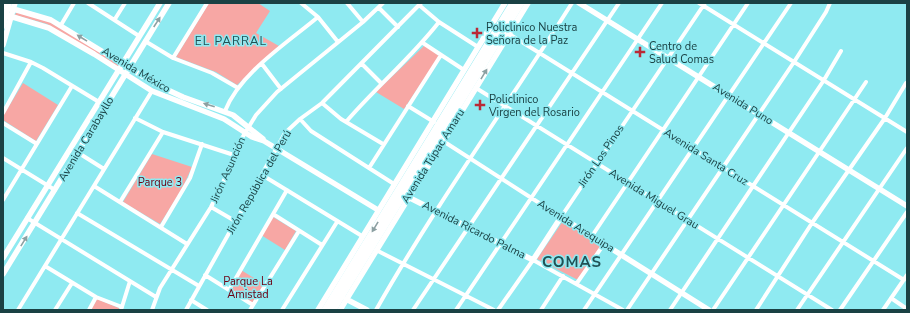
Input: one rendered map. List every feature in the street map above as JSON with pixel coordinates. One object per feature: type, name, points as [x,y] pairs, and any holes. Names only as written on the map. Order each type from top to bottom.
[{"type":"highway","name":"Avenida Túpac Amaru","points":[[325,310],[474,64],[513,3]]},
{"type":"highway","name":"Avenida Túpac Amaru","points":[[333,310],[521,3]]},
{"type":"highway","points":[[443,105],[474,64]]},
{"type":"main road","name":"Avenida Carabayllo","points":[[4,255],[160,3]]},
{"type":"main road","name":"Avenida Carabayllo","points":[[3,274],[55,190],[76,152],[130,69],[145,41],[169,3]]},
{"type":"main road","name":"Avenida Túpac Amaru","points":[[318,310],[394,184],[434,122],[505,3]]},
{"type":"main road","name":"Avenida Túpac Amaru","points":[[340,310],[528,3]]},
{"type":"main road","name":"Avenida Puno","points":[[579,3],[907,206]]},
{"type":"main road","name":"Avenida México","points":[[10,6],[61,25],[123,63],[130,69],[170,91],[225,111],[250,127],[264,141]]},
{"type":"main road","points":[[3,26],[10,6]]},
{"type":"main road","name":"Avenida México","points":[[7,15],[49,28],[152,91],[224,120],[245,133],[264,141],[378,210]]},
{"type":"main road","points":[[3,46],[7,15]]},
{"type":"main road","name":"Avenida Ricardo Palma","points":[[408,197],[533,260]]},
{"type":"main road","name":"Avenida Arequipa","points":[[561,217],[709,310]]},
{"type":"main road","name":"Jirón Los Pinos","points":[[533,260],[561,217]]},
{"type":"main road","points":[[346,299],[367,310]]},
{"type":"street","points":[[61,25],[74,3]]},
{"type":"street","points":[[88,3],[115,19],[139,36]]},
{"type":"street","points":[[115,19],[125,3]]},
{"type":"street","points":[[173,58],[206,3]]},
{"type":"street","points":[[301,3],[318,17],[338,42]]},
{"type":"street","points":[[347,3],[363,22]]},
{"type":"street","name":"Jirón Asunción","points":[[152,310],[156,297],[171,270],[211,207],[245,133],[262,108],[281,89],[363,22],[383,3]]},
{"type":"street","points":[[376,310],[402,264],[470,158],[506,107],[572,3]]},
{"type":"street","points":[[413,310],[500,178],[537,126],[619,3]]},
{"type":"street","points":[[456,310],[662,3]]},
{"type":"street","points":[[592,236],[748,3]]},
{"type":"street","points":[[584,310],[656,201],[791,3]]},
{"type":"street","points":[[627,310],[794,62],[826,12],[830,3]]},
{"type":"street","points":[[420,4],[439,22],[478,47]]},
{"type":"street","name":"Jirón República del Perú","points":[[186,310],[190,300],[285,133],[300,119],[322,103],[420,4]]},
{"type":"street","points":[[702,4],[907,132]]},
{"type":"street","name":"Jirón Los Pinos","points":[[561,217],[702,4]]},
{"type":"street","points":[[379,8],[398,27]]},
{"type":"street","points":[[225,111],[238,88],[262,64],[318,17]]},
{"type":"street","points":[[346,122],[381,83],[423,43],[439,22]]},
{"type":"street","name":"Avenida Santa Cruz","points":[[509,34],[904,280]]},
{"type":"street","points":[[145,41],[173,58],[212,73],[238,88]]},
{"type":"street","points":[[423,43],[464,70]]},
{"type":"street","points":[[670,310],[824,80],[841,52]]},
{"type":"street","points":[[3,53],[31,62],[99,102]]},
{"type":"street","points":[[369,168],[441,55]]},
{"type":"street","points":[[3,113],[31,62]]},
{"type":"street","points":[[262,64],[281,89]]},
{"type":"street","points":[[362,64],[381,83]]},
{"type":"street","points":[[713,310],[782,204],[866,82]]},
{"type":"street","points":[[756,310],[848,169],[885,118],[906,83]]},
{"type":"street","points":[[3,200],[72,86]]},
{"type":"street","name":"Avenida Miguel Grau","points":[[476,88],[832,310]]},
{"type":"street","points":[[18,310],[152,91]]},
{"type":"street","points":[[322,103],[346,122],[383,144]]},
{"type":"street","points":[[408,106],[434,122]]},
{"type":"street","points":[[135,118],[163,132],[234,155]]},
{"type":"street","points":[[300,119],[311,131],[394,184]]},
{"type":"street","points":[[3,123],[37,144]]},
{"type":"street","points":[[120,202],[163,132]]},
{"type":"street","name":"Avenida Arequipa","points":[[443,141],[561,217]]},
{"type":"street","points":[[161,228],[190,178],[202,144]]},
{"type":"street","points":[[798,310],[907,148]]},
{"type":"street","points":[[76,152],[104,169]]},
{"type":"street","points":[[3,158],[55,190]]},
{"type":"street","points":[[262,175],[362,236]]},
{"type":"street","points":[[94,186],[187,244]]},
{"type":"street","points":[[229,290],[286,190]]},
{"type":"street","points":[[211,207],[235,221]]},
{"type":"street","points":[[840,310],[907,212]]},
{"type":"street","points":[[78,213],[198,286]]},
{"type":"street","points":[[272,214],[322,245]]},
{"type":"street","points":[[27,218],[156,297]]},
{"type":"street","points":[[282,310],[337,222]]},
{"type":"street","points":[[250,310],[299,231]]},
{"type":"street","points":[[577,283],[604,244]]},
{"type":"street","points":[[376,250],[494,310]]},
{"type":"street","name":"Jirón Los Pinos","points":[[498,310],[533,260]]},
{"type":"street","name":"Avenida Ricardo Palma","points":[[533,260],[577,283],[623,310]]},
{"type":"street","points":[[45,266],[96,297],[121,308],[130,281]]},
{"type":"street","points":[[204,275],[253,305]]},
{"type":"street","points":[[883,310],[907,275]]},
{"type":"street","points":[[541,310],[563,276]]},
{"type":"street","points":[[55,310],[72,283]]},
{"type":"street","points":[[89,310],[96,297]]},
{"type":"street","points":[[891,298],[907,309]]},
{"type":"street","points":[[190,300],[207,310]]},
{"type":"green space","points":[[209,3],[258,3],[270,11],[256,33],[279,46],[237,85],[216,72],[176,57]]},
{"type":"green space","points":[[17,11],[48,21],[119,63],[118,67],[47,24],[15,15]]},
{"type":"green space","points":[[425,45],[439,56],[404,109],[376,92]]},
{"type":"green space","points":[[23,83],[58,105],[36,141],[3,120],[3,116]]},
{"type":"green space","name":"Parque 3","points":[[152,154],[192,167],[182,189],[160,224],[123,202]]},
{"type":"green space","points":[[273,217],[296,231],[285,250],[261,235]]},
{"type":"green space","points":[[563,221],[602,245],[578,280],[537,259]]},
{"type":"green space","name":"Parque La Amistad","points":[[241,270],[264,284],[252,303],[230,289]]},
{"type":"green space","points":[[97,299],[119,308],[119,310],[91,310]]},
{"type":"place","name":"Policlinico Nuestra Señora de la Paz","points":[[477,33]]},
{"type":"place","name":"Centro de Salud Comas","points":[[640,52]]},
{"type":"place","name":"Policlinico Virgen del Rosario","points":[[480,105]]},
{"type":"district","name":"EL PARRAL","points":[[231,41]]},
{"type":"district","name":"COMAS","points":[[572,262]]}]
